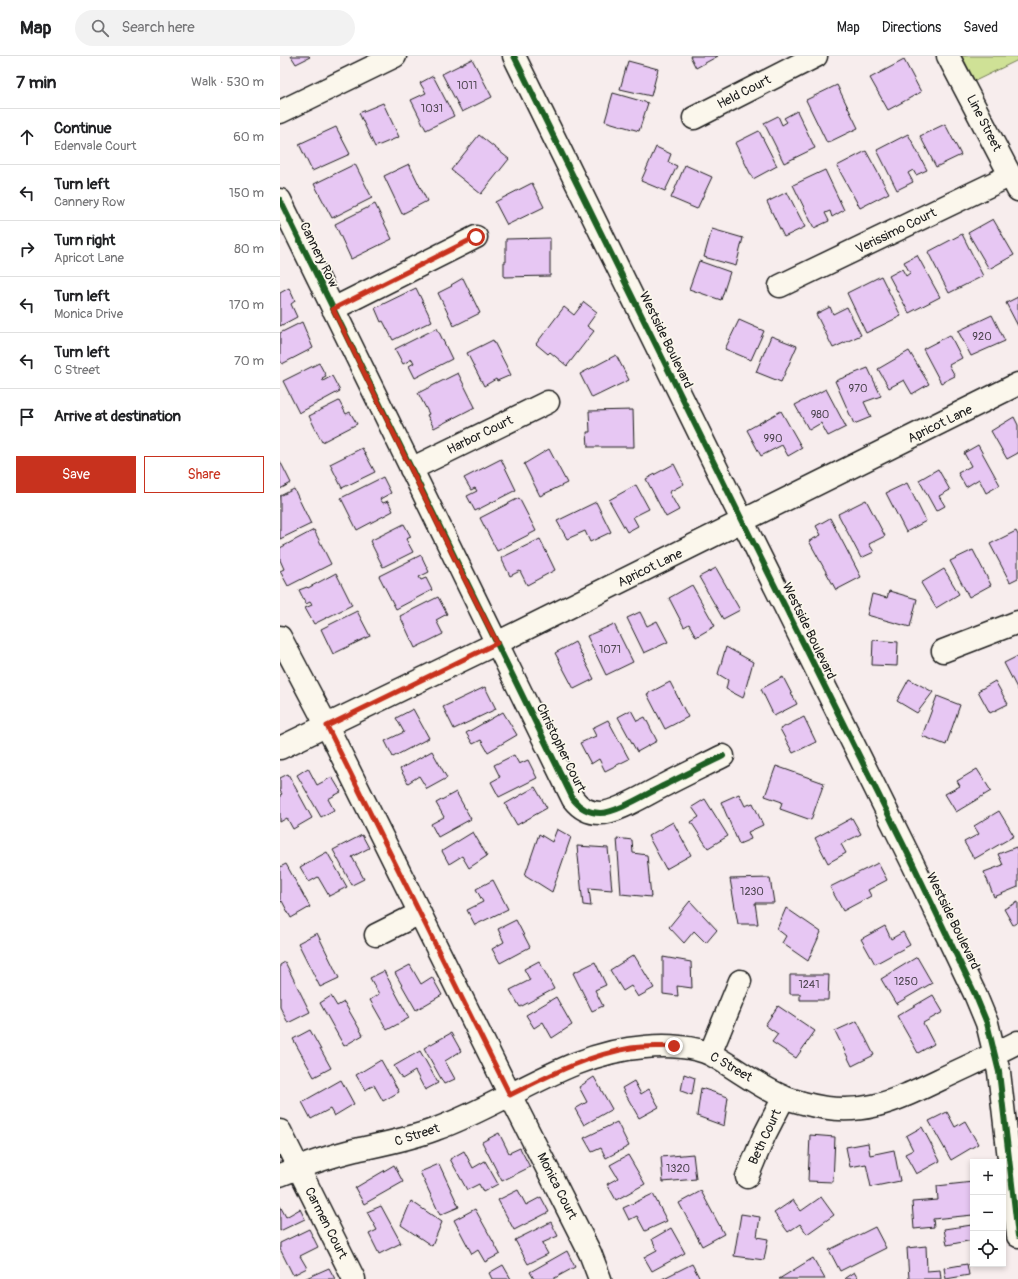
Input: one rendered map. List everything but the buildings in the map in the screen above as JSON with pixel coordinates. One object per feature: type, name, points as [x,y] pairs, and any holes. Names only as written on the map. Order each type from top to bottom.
[{"type":"street","points":[[280,112],[395,56]]},
{"type":"street","name":"Westside Boulevard","points":[[514,56],[976,994],[987,1023],[999,1072],[1018,1236]]},
{"type":"street","name":"Held Court","points":[[694,118],[816,56]]},
{"type":"street","name":"Line Street","points":[[948,56],[1014,183]]},
{"type":"street","name":"Verissimo Court","points":[[780,286],[1014,183]]},
{"type":"street","name":"Cannery Row","points":[[280,200],[497,643]]},
{"type":"street","points":[[333,309],[476,237]]},
{"type":"street","name":"Apricot Lane","points":[[280,748],[743,522],[1018,384]]},
{"type":"street","name":"Harbor Court","points":[[411,469],[548,402]]},
{"type":"street","points":[[944,651],[1018,622]]},
{"type":"street","name":"Monica Court","points":[[280,637],[327,726],[590,1253],[600,1279]]},
{"type":"street","name":"Christopher Court","points":[[497,643],[570,793],[578,805],[586,810],[601,813],[610,812],[635,801],[723,756]]},
{"type":"street","points":[[376,935],[420,913]]},
{"type":"street","points":[[710,1054],[740,981]]},
{"type":"street","name":"C Street","points":[[289,1171],[354,1151],[389,1143],[436,1129],[457,1121],[561,1070],[597,1057],[629,1049],[674,1046],[710,1054],[784,1098],[827,1109],[850,1110],[866,1108],[894,1100],[1018,1042]]},
{"type":"street","name":"Beth Court","points":[[746,1177],[764,1136],[784,1098]]},
{"type":"street","name":"Carmen Court","points":[[280,1131],[289,1171],[354,1279]]},
{"type":"green space","points":[[962,56],[1018,56],[1018,60],[975,81]]},
{"type":"cycle path","points":[[514,56],[913,864],[975,994],[987,1023],[999,1072],[1018,1236]]},
{"type":"cycle path","points":[[280,200],[573,799],[578,805],[588,811],[600,813],[615,810],[723,756]]},
{"type":"route","points":[[476,237],[333,309],[497,643],[327,726],[510,1095],[561,1070],[597,1057],[629,1049],[674,1046]]}]
